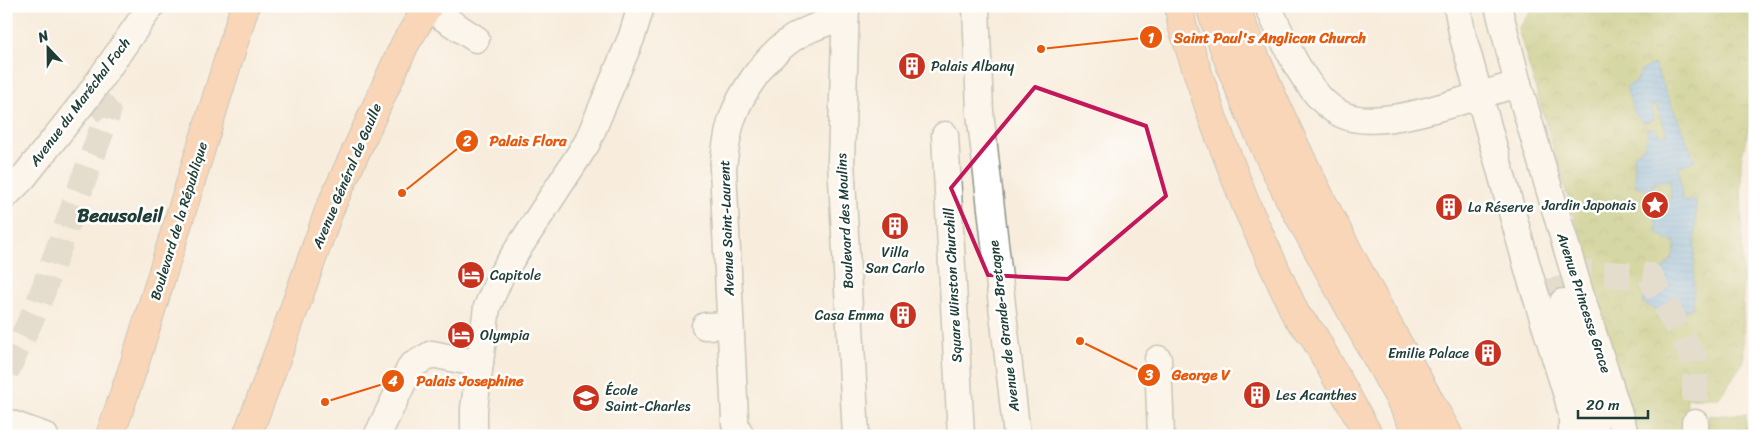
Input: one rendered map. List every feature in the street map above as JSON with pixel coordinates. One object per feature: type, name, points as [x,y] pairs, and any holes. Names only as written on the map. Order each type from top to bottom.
[{"type":"main road","name":"Boulevard de la République","points":[[110,436],[135,362],[245,6]]},
{"type":"main road","points":[[1179,6],[1182,25],[1213,119],[1246,205],[1296,315],[1313,335],[1369,436]]},
{"type":"main road","points":[[1210,6],[1234,76],[1271,163],[1420,436]]},
{"type":"main road","points":[[1235,6],[1256,63],[1306,171],[1450,436]]},
{"type":"main road","name":"Avenue Général de Gaulle","points":[[247,436],[330,208],[405,44],[428,7]]},
{"type":"street","name":"Avenue du Maréchal Foch","points":[[6,195],[23,178],[90,95],[151,6]]},
{"type":"street","points":[[474,436],[474,409],[487,307],[501,275],[588,143],[632,36],[641,6]]},
{"type":"street","name":"Avenue de Grande-Bretagne","points":[[976,6],[980,112],[1017,436]]},
{"type":"street","points":[[1268,6],[1297,66],[1314,91],[1328,105],[1342,115],[1356,119],[1387,119],[1424,112],[1518,84]]},
{"type":"street","points":[[1457,6],[1463,37],[1529,273],[1568,399],[1572,415],[1572,436]]},
{"type":"street","name":"Avenue Princesse Grace","points":[[1498,6],[1518,84],[1580,293],[1626,436]]},
{"type":"street","points":[[428,7],[476,39]]},
{"type":"street","name":"Avenue Saint-Laurent","points":[[741,436],[735,424],[718,325],[723,168],[726,142],[732,117],[756,75],[789,41],[846,11]]},
{"type":"street","name":"Boulevard des Moulins","points":[[846,11],[841,161],[856,436]]},
{"type":"street","points":[[1471,64],[1510,54]]},
{"type":"street","name":"Square Winston Churchill","points":[[945,135],[961,436]]},
{"type":"street","points":[[1563,302],[1593,407],[1596,422],[1595,436]]},
{"type":"street","points":[[377,436],[411,366],[432,354],[480,364]]},
{"type":"street","points":[[1158,359],[1161,436]]},
{"type":"street","points":[[6,422],[45,436]]},
{"type":"highlighted area","points":[[1035,87],[1146,126],[1166,196],[1068,279],[988,275],[951,188]]},
{"type":"green space","name":"Jardin Japonais","points":[[1535,6],[1755,6],[1755,99],[1741,161],[1744,361],[1719,398],[1687,398],[1686,436],[1638,436],[1518,29]]},
{"type":"green space","points":[[1746,414],[1746,436],[1708,436],[1708,416]]},
{"type":"water","points":[[1654,64],[1695,160],[1679,167],[1682,200],[1696,200],[1693,307],[1672,318],[1643,303],[1649,284],[1670,262],[1675,251],[1675,242],[1658,234],[1654,212],[1671,198],[1670,180],[1655,182],[1651,190],[1636,186],[1633,156],[1643,148],[1648,136],[1647,129],[1655,128],[1661,136],[1667,133],[1655,104],[1650,106],[1654,119],[1644,123],[1634,113],[1626,87],[1636,82],[1641,71]]},
{"type":"tunnel","points":[[6,372],[37,307],[108,113],[89,95]]},
{"type":"tunnel","points":[[1563,302],[1557,272],[1650,276],[1695,360],[1695,423]]},
{"type":"place","name":"Saint Paul's Anglican Church","points":[[1041,49]]},
{"type":"place","name":"Palais Albany","points":[[912,66]]},
{"type":"place","name":"Palais Flora","points":[[402,193]]},
{"type":"place","name":"Jardin Japonais","points":[[1655,205]]},
{"type":"place","name":"La Réserve","points":[[1449,207]]},
{"type":"place","name":"Villa San Carlo","points":[[895,226]]},
{"type":"place","name":"Capitole","points":[[471,275]]},
{"type":"place","name":"Casa Emma","points":[[903,315]]},
{"type":"place","name":"Olympia","points":[[461,335]]},
{"type":"place","name":"George V","points":[[1080,341]]},
{"type":"place","name":"Emilie Palace","points":[[1488,353]]},
{"type":"place","name":"Les Acanthes","points":[[1257,395]]},
{"type":"place","name":"École Saint-Charles","points":[[586,398]]},
{"type":"place","name":"Palais Josephine","points":[[325,402]]},
{"type":"district","name":"Beausoleil","points":[[120,215]]}]
